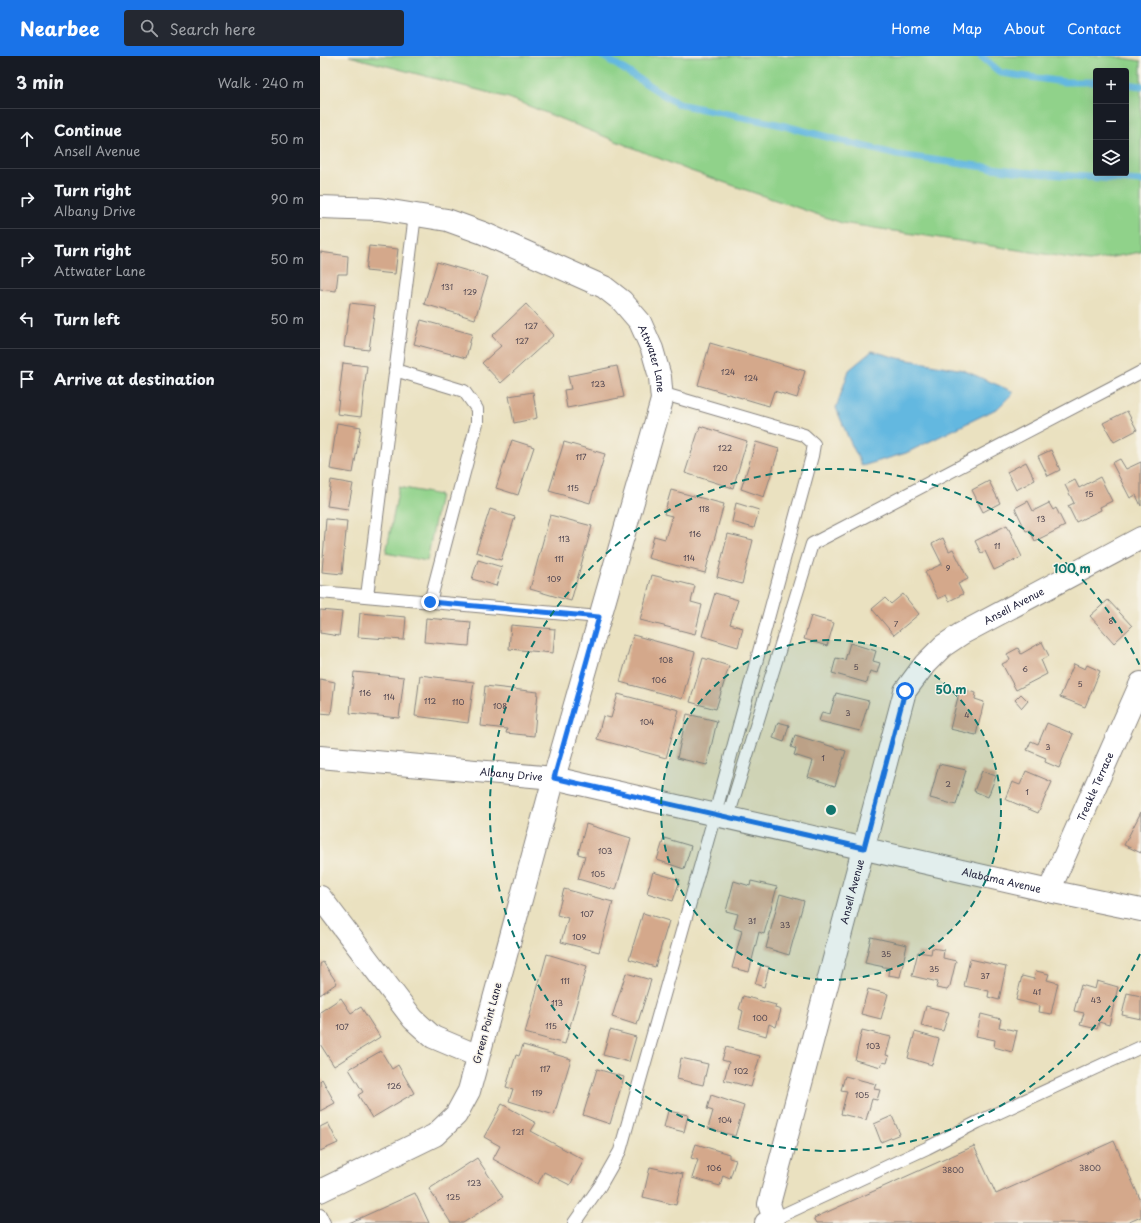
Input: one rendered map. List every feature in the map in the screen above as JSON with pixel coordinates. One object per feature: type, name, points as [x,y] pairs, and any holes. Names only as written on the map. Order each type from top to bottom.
[{"type":"street","name":"Attwater Lane","points":[[320,207],[379,209],[448,220],[483,233],[604,287],[622,301],[640,322],[652,349],[660,377],[662,400],[554,778]]},
{"type":"street","name":"Ansell Avenue","points":[[772,1222],[769,1204],[905,691],[925,664],[942,646],[961,634],[1141,538]]},
{"type":"street","name":"Treakle Terrace","points":[[1050,891],[1141,683]]},
{"type":"street","name":"Albany Drive","points":[[320,757],[554,778],[864,848]]},
{"type":"street","name":"Green Point Lane","points":[[320,1191],[435,1135],[456,1115],[469,1091],[554,778]]},
{"type":"street","name":"Alabama Avenue","points":[[864,848],[1050,891],[1141,910]]},
{"type":"street","points":[[320,897],[413,1019],[434,1037],[478,1056]]},
{"type":"lane","points":[[367,596],[415,215]]},
{"type":"lane","points":[[395,370],[464,391],[477,409],[477,423],[430,602]]},
{"type":"lane","points":[[574,1223],[600,1186],[620,1151],[721,815],[812,544],[1141,372]]},
{"type":"lane","points":[[661,393],[804,435],[814,444],[721,815]]},
{"type":"lane","points":[[320,592],[599,617]]},
{"type":"lane","points":[[772,1222],[978,1122],[1141,1047]]},
{"type":"lane","points":[[320,1215],[324,1223]]},
{"type":"green space","points":[[349,56],[1112,56],[1141,61],[1141,252],[1090,261],[842,223],[688,170],[509,98]]},
{"type":"green space","points":[[399,487],[440,495],[427,561],[386,553]]},
{"type":"water","points":[[872,351],[898,358],[963,370],[1014,392],[998,408],[906,453],[862,466],[836,408],[849,370]]},
{"type":"building","points":[[369,246],[398,249],[395,274],[366,271]]},
{"type":"building","points":[[320,252],[348,256],[347,274],[338,274],[336,291],[320,289]]},
{"type":"building","points":[[437,262],[488,277],[475,319],[424,304]]},
{"type":"building","points":[[350,303],[375,306],[369,350],[344,347]]},
{"type":"building","points":[[526,304],[554,335],[501,383],[482,363],[501,346],[492,336]]},
{"type":"building","points":[[421,320],[472,334],[466,358],[414,344]]},
{"type":"building","points":[[710,343],[805,371],[797,398],[774,391],[769,406],[698,385]]},
{"type":"building","points":[[343,363],[367,366],[361,417],[337,414]]},
{"type":"building","points":[[617,366],[624,397],[567,408],[564,390],[571,389],[568,376]]},
{"type":"building","points":[[533,392],[537,418],[514,423],[509,396]]},
{"type":"building","points":[[1127,411],[1137,430],[1114,442],[1103,423]]},
{"type":"building","points":[[337,423],[361,427],[353,473],[330,469]]},
{"type":"building","points":[[700,426],[747,441],[733,488],[685,473]]},
{"type":"building","points":[[512,440],[534,447],[518,495],[496,488]]},
{"type":"building","points":[[564,442],[605,454],[590,503],[549,491]]},
{"type":"building","points":[[756,442],[779,449],[764,497],[741,489]]},
{"type":"building","points":[[1051,450],[1060,470],[1048,476],[1038,456]]},
{"type":"building","points":[[1120,459],[1126,469],[1141,462],[1141,506],[1136,495],[1130,498],[1112,463]]},
{"type":"building","points":[[1026,462],[1035,480],[1016,490],[1007,472]]},
{"type":"building","points":[[1100,477],[1112,501],[1100,507],[1101,510],[1076,522],[1068,506],[1074,503],[1065,485],[1075,480],[1079,488]]},
{"type":"building","points":[[331,480],[353,484],[348,509],[327,506]]},
{"type":"building","points":[[989,481],[1000,503],[983,512],[972,490]]},
{"type":"building","points":[[671,490],[724,504],[705,573],[648,558],[654,536],[665,539],[672,516],[664,514]]},
{"type":"building","points":[[1028,501],[1033,511],[1049,503],[1053,510],[1056,508],[1065,526],[1035,541],[1030,530],[1026,531],[1015,508]]},
{"type":"building","points":[[736,503],[759,510],[754,528],[732,522]]},
{"type":"building","points":[[490,509],[515,517],[501,560],[476,552]]},
{"type":"building","points":[[550,515],[592,526],[571,601],[530,589]]},
{"type":"building","points":[[326,519],[347,521],[342,574],[322,572]]},
{"type":"building","points":[[1007,525],[1022,557],[994,570],[985,551],[981,553],[975,541]]},
{"type":"building","points":[[728,534],[753,540],[742,584],[717,577]]},
{"type":"building","points":[[943,538],[949,551],[953,549],[968,579],[958,584],[963,594],[949,601],[946,595],[938,599],[925,572],[942,564],[932,544]]},
{"type":"building","points":[[478,560],[502,567],[496,586],[472,579]]},
{"type":"building","points":[[652,575],[695,586],[691,602],[702,605],[695,634],[640,620]]},
{"type":"building","points":[[715,593],[738,600],[730,624],[743,628],[738,647],[702,636]]},
{"type":"building","points":[[903,594],[919,614],[894,635],[872,609],[885,598],[891,604]]},
{"type":"building","points":[[1108,600],[1132,626],[1114,643],[1090,616]]},
{"type":"building","points":[[320,610],[342,612],[339,636],[320,633]]},
{"type":"building","points":[[360,613],[406,617],[404,640],[358,637]]},
{"type":"building","points":[[811,616],[834,623],[827,646],[804,639]]},
{"type":"building","points":[[426,618],[471,622],[469,646],[424,642]]},
{"type":"building","points":[[511,625],[555,629],[553,653],[509,649]]},
{"type":"building","points":[[633,635],[695,652],[682,699],[620,682]]},
{"type":"building","points":[[1042,642],[1049,656],[1041,660],[1047,674],[1016,690],[1002,664],[1010,660],[1007,654],[1018,648],[1021,654]]},
{"type":"building","points":[[850,643],[876,651],[873,661],[880,663],[877,673],[870,671],[867,683],[832,673],[836,658],[845,660]]},
{"type":"building","points":[[703,658],[729,666],[716,709],[690,702]]},
{"type":"building","points":[[1074,664],[1085,669],[1087,665],[1100,671],[1085,707],[1060,697]]},
{"type":"building","points":[[354,672],[404,677],[399,718],[350,713]]},
{"type":"building","points":[[420,675],[474,682],[468,723],[415,716]]},
{"type":"building","points":[[320,679],[335,682],[331,714],[320,713]]},
{"type":"building","points":[[485,686],[538,692],[534,736],[506,733],[507,729],[481,726]]},
{"type":"building","points":[[960,689],[976,693],[975,699],[984,702],[976,735],[950,729]]},
{"type":"building","points":[[836,693],[869,701],[860,731],[819,721],[822,712],[830,714]]},
{"type":"building","points":[[618,694],[679,710],[666,758],[597,739],[603,716],[611,718]]},
{"type":"building","points":[[1021,694],[1028,701],[1022,708],[1015,700]]},
{"type":"building","points":[[687,714],[717,721],[707,765],[677,758]]},
{"type":"building","points":[[778,722],[789,725],[784,742],[773,738]]},
{"type":"building","points":[[1047,723],[1073,734],[1059,768],[1045,762],[1046,758],[1027,750],[1031,741],[1038,744]]},
{"type":"building","points":[[795,735],[846,751],[835,786],[808,777],[813,761],[794,755],[796,749],[791,747]]},
{"type":"building","points":[[939,764],[966,770],[956,805],[930,798]]},
{"type":"building","points":[[982,771],[996,776],[988,797],[974,791]]},
{"type":"building","points":[[1026,771],[1052,782],[1038,813],[1005,799],[1012,782],[1020,785]]},
{"type":"building","points":[[1141,812],[1141,853],[1124,845]]},
{"type":"building","points":[[586,824],[631,838],[616,890],[578,879],[585,856],[578,854]]},
{"type":"building","points":[[664,838],[691,846],[684,869],[657,860]]},
{"type":"building","points":[[653,872],[680,880],[673,901],[647,893]]},
{"type":"building","points":[[734,881],[750,886],[751,881],[777,887],[764,934],[759,932],[749,972],[732,968],[742,931],[734,928],[738,914],[726,911]]},
{"type":"building","points":[[564,889],[613,902],[599,952],[561,942],[568,918],[557,915]]},
{"type":"building","points":[[780,894],[804,901],[789,955],[766,948]]},
{"type":"building","points":[[643,913],[669,921],[655,967],[629,959]]},
{"type":"building","points":[[871,937],[907,945],[900,977],[888,975],[889,968],[865,963]]},
{"type":"building","points":[[932,948],[944,950],[943,958],[956,961],[950,986],[947,990],[936,988],[938,982],[912,976],[918,952],[931,954]]},
{"type":"building","points":[[547,954],[587,966],[565,1044],[525,1033]]},
{"type":"building","points":[[970,959],[1006,967],[999,1000],[988,997],[989,991],[964,986]]},
{"type":"building","points":[[323,962],[337,983],[320,995],[320,964]]},
{"type":"building","points":[[761,965],[769,967],[764,987],[755,984]]},
{"type":"building","points":[[1036,971],[1049,974],[1047,980],[1058,983],[1051,1014],[1039,1012],[1040,1006],[1016,1000],[1022,976],[1034,979]]},
{"type":"building","points":[[626,973],[651,980],[637,1025],[612,1017]]},
{"type":"building","points":[[1097,981],[1118,987],[1109,1025],[1099,1022],[1097,1029],[1080,1025],[1084,1013],[1074,1011],[1081,985],[1095,989]]},
{"type":"building","points":[[868,989],[888,994],[881,1019],[861,1014]]},
{"type":"building","points":[[1127,993],[1141,996],[1141,1019],[1122,1015]]},
{"type":"building","points":[[743,996],[776,1005],[775,1008],[781,1010],[776,1027],[769,1024],[766,1036],[739,1028],[743,1011],[739,1009]]},
{"type":"building","points":[[341,998],[351,1013],[361,1007],[380,1037],[334,1066],[320,1044],[320,1012]]},
{"type":"building","points":[[926,1006],[949,1012],[943,1031],[921,1026]]},
{"type":"building","points":[[981,1014],[1001,1019],[999,1027],[1017,1031],[1012,1052],[994,1047],[995,1040],[976,1036]]},
{"type":"building","points":[[610,1030],[636,1037],[629,1062],[603,1055]]},
{"type":"building","points":[[862,1030],[891,1037],[886,1055],[889,1056],[887,1063],[883,1062],[881,1067],[855,1060]]},
{"type":"building","points":[[915,1032],[939,1039],[932,1065],[908,1058]]},
{"type":"building","points":[[523,1045],[571,1059],[554,1115],[509,1101],[513,1089],[506,1087],[516,1055],[519,1056]]},
{"type":"building","points":[[726,1047],[760,1056],[751,1087],[724,1080],[729,1062],[722,1060]]},
{"type":"building","points":[[381,1051],[392,1069],[398,1065],[414,1093],[372,1118],[358,1095],[363,1092],[349,1069]]},
{"type":"building","points":[[681,1058],[708,1064],[703,1085],[677,1079]]},
{"type":"building","points":[[597,1069],[624,1077],[610,1124],[583,1115]]},
{"type":"building","points":[[845,1076],[876,1084],[874,1089],[880,1090],[877,1100],[872,1099],[866,1120],[841,1114],[847,1091],[841,1090]]},
{"type":"building","points":[[322,1079],[335,1103],[320,1111],[320,1081]]},
{"type":"building","points":[[711,1095],[744,1106],[735,1136],[708,1128],[713,1111],[707,1109]]},
{"type":"building","points":[[502,1104],[536,1123],[531,1131],[584,1160],[570,1185],[544,1172],[538,1184],[493,1159],[500,1146],[484,1137]]},
{"type":"building","points":[[668,1111],[688,1115],[684,1132],[664,1127]]},
{"type":"building","points":[[892,1116],[900,1134],[881,1142],[874,1124]]},
{"type":"building","points":[[328,1123],[338,1143],[320,1151],[320,1127]]},
{"type":"building","points":[[1114,1141],[1141,1201],[1141,1217],[1127,1223],[817,1223],[814,1218],[974,1146],[996,1194]]},
{"type":"building","points":[[696,1144],[729,1154],[729,1158],[736,1160],[730,1178],[723,1175],[720,1186],[692,1178],[698,1160],[691,1158]]},
{"type":"building","points":[[477,1158],[503,1197],[463,1223],[451,1223],[429,1189]]},
{"type":"building","points":[[650,1167],[683,1174],[676,1205],[643,1197]]},
{"type":"building","points":[[415,1193],[429,1223],[349,1223]]},
{"type":"waterway","points":[[603,56],[678,104],[777,124],[897,155],[1022,172],[1141,181]]},
{"type":"waterway","points":[[981,56],[1001,73],[1064,82],[1093,82]]},
{"type":"waterway","points":[[1129,84],[1141,86]]},
{"type":"route","points":[[430,602],[599,617],[554,778],[864,848],[905,691]]}]
